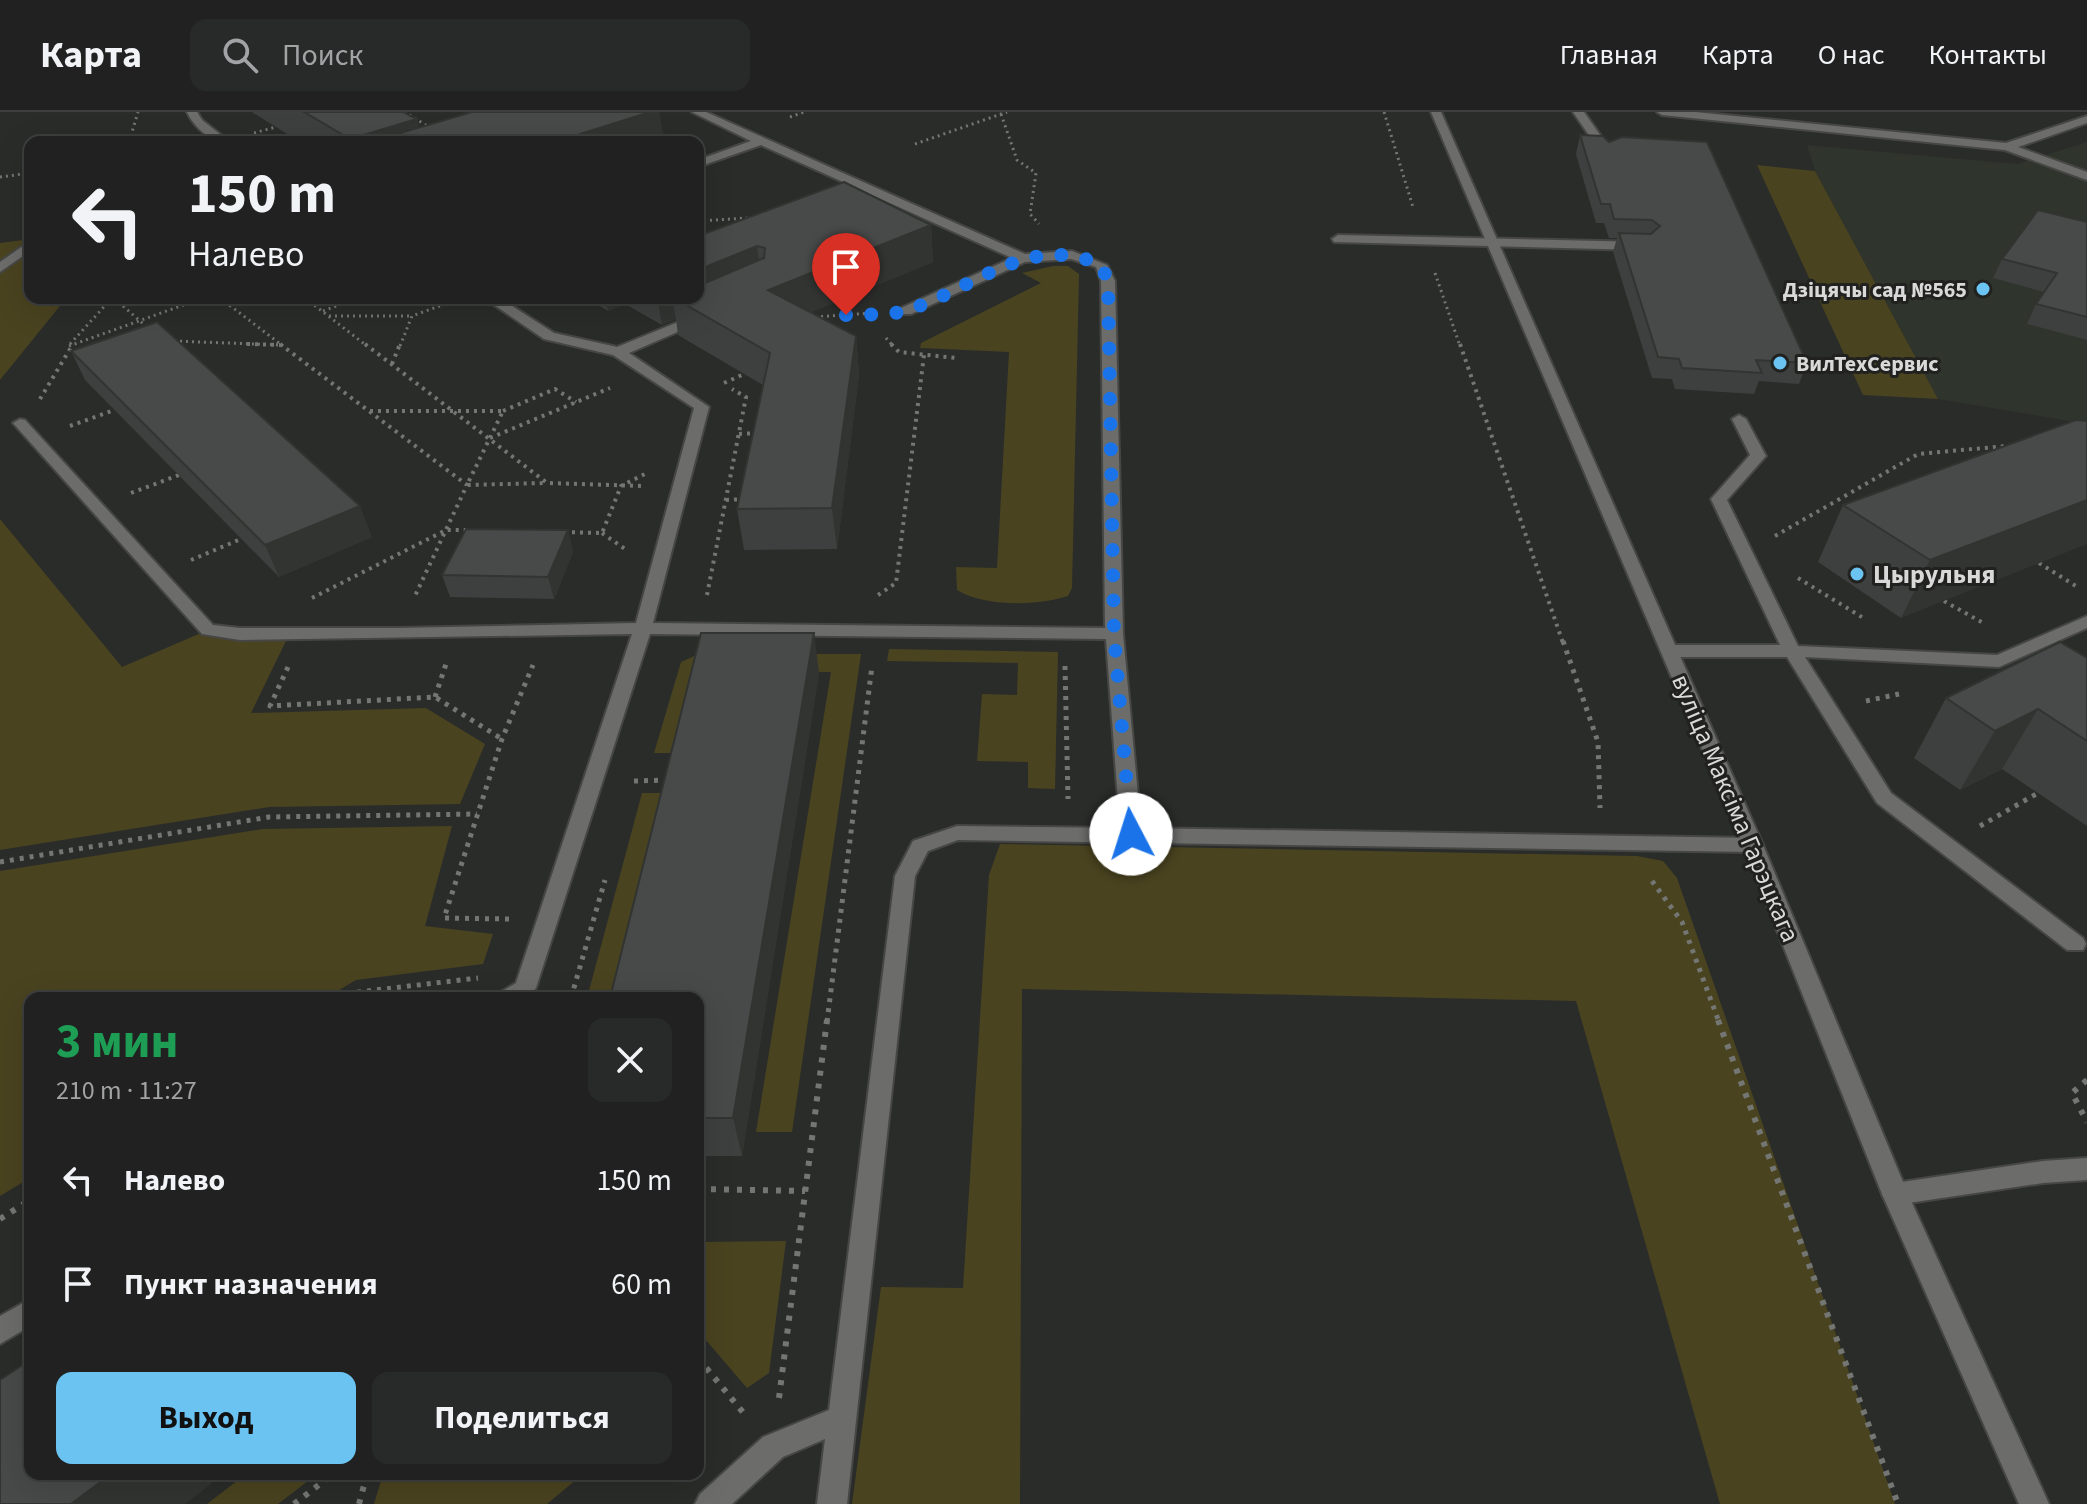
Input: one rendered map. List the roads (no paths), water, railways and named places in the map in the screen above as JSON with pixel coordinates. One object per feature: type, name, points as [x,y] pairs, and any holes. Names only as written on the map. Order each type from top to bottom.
[{"type":"main road","points":[[192,112],[197,122],[216,136]]},
{"type":"main road","points":[[697,112],[1023,258]]},
{"type":"main road","name":"вуліца Максіма Гарэцкага","points":[[1436,112],[1753,845],[1895,1194],[2034,1504]]},
{"type":"main road","points":[[1578,112],[1608,155]]},
{"type":"main road","points":[[1662,112],[2007,147],[2087,176]]},
{"type":"main road","points":[[2007,147],[2087,119]]},
{"type":"main road","points":[[704,162],[761,141]]},
{"type":"main road","points":[[1338,239],[1646,246]]},
{"type":"main road","points":[[0,268],[24,250]]},
{"type":"main road","points":[[906,311],[1023,258],[1072,255],[1101,265],[1108,281],[1114,634],[1131,834]]},
{"type":"main road","points":[[500,304],[549,336],[618,352],[702,407],[643,628],[525,988],[519,992]]},
{"type":"main road","points":[[618,352],[719,309]]},
{"type":"main road","points":[[1739,419],[1758,456],[1719,499],[1792,651],[1884,798],[2075,944]]},
{"type":"main road","points":[[20,423],[208,630],[240,634],[397,634],[643,628],[1114,634]]},
{"type":"main road","points":[[1670,651],[1792,651],[1999,661],[2087,621]]},
{"type":"main road","points":[[832,1504],[905,876],[920,846],[957,833],[1753,845]]},
{"type":"main road","points":[[1895,1194],[2043,1172],[2087,1169]]},
{"type":"main road","points":[[0,1331],[24,1315]]},
{"type":"main road","points":[[710,1504],[773,1447],[841,1419]]},
{"type":"place","name":"Дзіцячы сад №565","points":[[1983,289]]},
{"type":"place","name":"ВилТехСервис","points":[[1780,363]]},
{"type":"place","name":"Цырульня","points":[[1857,574]]}]
